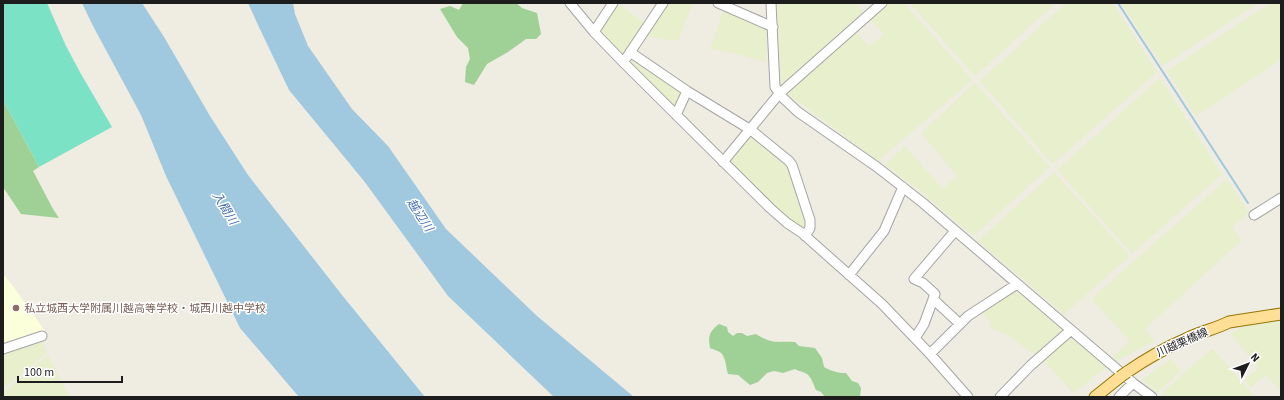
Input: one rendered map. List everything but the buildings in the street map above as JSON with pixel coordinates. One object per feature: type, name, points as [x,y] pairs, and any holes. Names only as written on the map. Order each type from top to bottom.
[{"type":"main road","name":"川越栗橋線","points":[[1096,397],[1124,375],[1168,347],[1229,322],[1281,314]]},
{"type":"street","points":[[570,3],[594,32],[770,208],[805,236],[882,304],[916,338],[968,397]]},
{"type":"street","points":[[594,32],[613,3]]},
{"type":"street","points":[[624,62],[663,3]]},
{"type":"street","points":[[718,3],[773,27]]},
{"type":"street","points":[[771,3],[775,87],[779,94],[798,112],[903,187],[1133,383],[1152,397]]},
{"type":"street","points":[[723,162],[751,130],[779,94],[882,3]]},
{"type":"street","points":[[630,52],[751,130],[789,161],[792,165],[810,220],[810,228],[805,236]]},
{"type":"street","points":[[676,115],[687,90]]},
{"type":"street","points":[[849,275],[884,231],[903,187]]},
{"type":"street","points":[[1254,215],[1281,198]]},
{"type":"street","points":[[916,338],[924,324],[935,294],[923,283],[914,279],[955,231]]},
{"type":"street","points":[[930,354],[968,316],[1017,284]]},
{"type":"street","points":[[933,299],[960,324]]},
{"type":"street","points":[[1000,397],[1030,366],[1071,330]]},
{"type":"street","points":[[3,348],[42,336]]},
{"type":"street","points":[[1118,397],[1133,383]]},
{"type":"shaded area","points":[[667,3],[693,3],[678,41],[646,36]]},
{"type":"shaded area","points":[[777,3],[855,3],[864,13],[785,85],[780,78]]},
{"type":"shaded area","points":[[888,3],[904,3],[972,80],[878,161],[787,93],[855,32],[869,47],[884,34],[870,19]]},
{"type":"shaded area","points":[[910,3],[1056,3],[975,76]]},
{"type":"shaded area","points":[[1066,3],[1113,3],[1157,72],[1053,164],[980,81]]},
{"type":"shaded area","points":[[1121,3],[1259,3],[1162,66]]},
{"type":"shaded area","points":[[1271,3],[1281,3],[1281,60],[1196,116],[1167,71]]},
{"type":"shaded area","points":[[618,4],[645,23],[623,57],[600,33],[600,29]]},
{"type":"shaded area","points":[[724,9],[767,29],[766,62],[733,53],[710,49]]},
{"type":"shaded area","points":[[632,57],[683,91],[675,109],[629,65],[628,61]]},
{"type":"shaded area","points":[[1160,78],[1222,174],[1132,254],[1057,170]]},
{"type":"shaded area","points":[[975,83],[1050,167],[973,236],[916,188],[885,165],[905,146],[943,189],[957,176],[921,133]]},
{"type":"shaded area","points":[[749,134],[788,165],[807,226],[805,230],[787,219],[728,161]]},
{"type":"shaded area","points":[[1054,172],[1130,256],[1064,314],[978,241]]},
{"type":"shaded area","points":[[1227,179],[1249,212],[1232,227],[1242,240],[1145,329],[1154,341],[1117,361],[1113,357],[1130,341],[1091,299]]},
{"type":"shaded area","name":"私立城西大学附属川越高等学校・城西川越中学校","points":[[3,274],[13,286],[45,331],[3,344]]},
{"type":"shaded area","points":[[1015,290],[1063,330],[1062,333],[1037,356],[1006,334],[991,328],[990,322],[982,311]]},
{"type":"shaded area","points":[[1281,321],[1281,392],[1266,375],[1251,388],[1245,380],[1259,368],[1230,334],[1238,329],[1250,325]]},
{"type":"shaded area","points":[[1071,337],[1106,366],[1106,368],[1073,393],[1043,360]]},
{"type":"shaded area","points":[[38,340],[43,343],[47,353],[3,389],[3,352]]},
{"type":"shaded area","points":[[1212,348],[1255,397],[1162,396],[1164,391]]},
{"type":"shaded area","points":[[47,356],[49,357],[69,397],[3,397],[3,393]]},
{"type":"shaded area","points":[[1170,359],[1181,370],[1157,393],[1142,380]]},
{"type":"green space","points":[[3,3],[47,3],[66,46],[112,127],[39,167],[3,100]]},
{"type":"green space","points":[[463,3],[516,3],[522,8],[537,13],[541,34],[536,39],[526,39],[508,52],[487,64],[474,85],[465,82],[466,67],[470,59],[468,48],[457,37],[440,9],[450,6],[459,10]]},
{"type":"green space","points":[[3,100],[39,167],[33,171],[59,218],[21,214],[3,187]]},
{"type":"green space","points":[[719,324],[727,327],[728,332],[733,336],[737,333],[742,333],[747,336],[756,334],[771,341],[795,342],[799,346],[815,348],[822,358],[824,367],[835,372],[846,373],[852,381],[858,383],[861,388],[860,397],[825,397],[821,392],[816,390],[812,380],[807,374],[795,369],[783,373],[774,371],[767,373],[758,382],[750,385],[738,375],[728,374],[722,354],[710,348],[710,334]]},
{"type":"water","name":"入間川","points":[[82,3],[142,3],[164,37],[210,116],[248,175],[342,295],[425,397],[299,397],[240,328],[166,176],[141,115]]},
{"type":"water","name":"越辺川","points":[[248,3],[293,3],[295,14],[308,46],[352,109],[388,146],[446,229],[537,316],[634,397],[554,397],[448,296],[364,181],[289,90]]},
{"type":"waterway","points":[[1118,3],[1248,203]]},
{"type":"place","name":"私立城西大学附属川越高等学校・城西川越中学校","points":[[16,308]]}]
